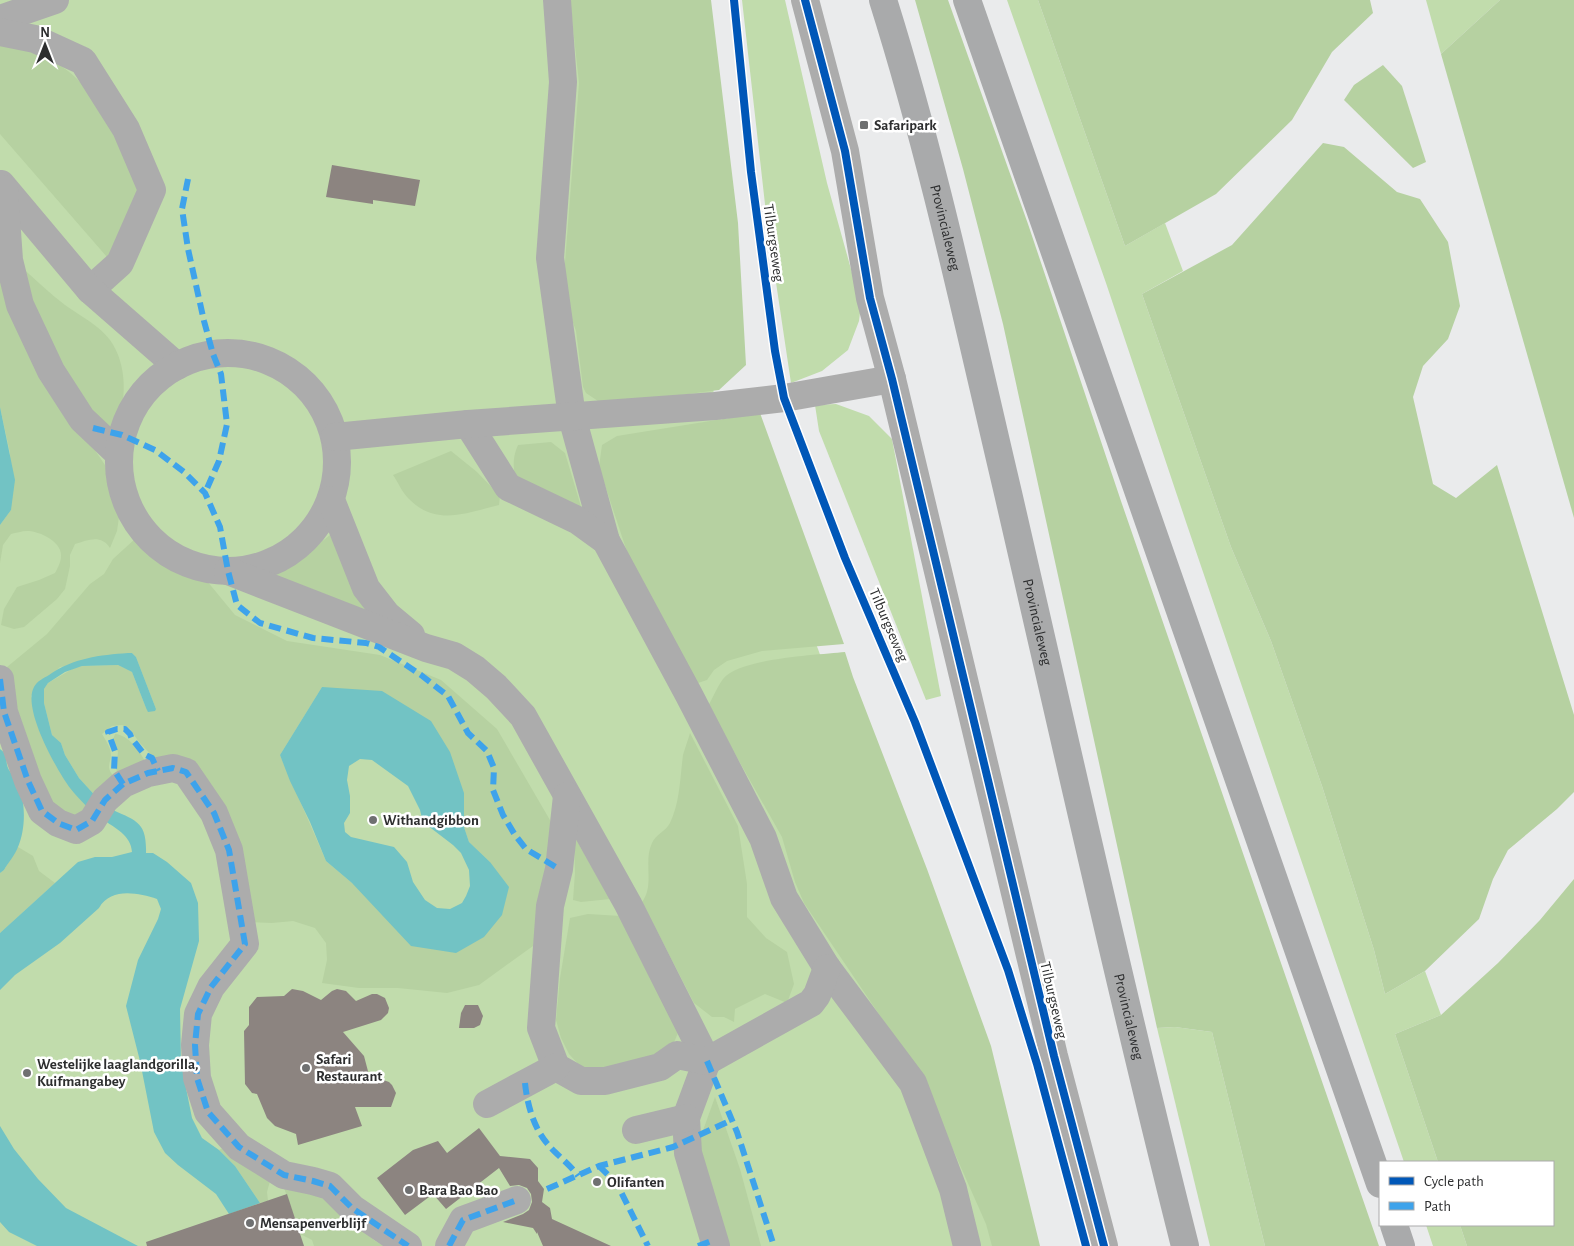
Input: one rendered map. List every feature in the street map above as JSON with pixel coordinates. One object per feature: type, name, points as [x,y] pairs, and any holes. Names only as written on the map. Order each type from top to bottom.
[{"type":"highway","name":"Provincialeweg","points":[[883,0],[899,51],[951,249],[1143,1081],[1185,1246]]},
{"type":"highway","points":[[967,0],[1379,1181]]},
{"type":"highway","points":[[1394,1226],[1401,1246]]},
{"type":"street","points":[[0,19],[55,0]]},
{"type":"street","points":[[557,0],[563,82],[550,258],[572,417],[606,541],[763,838],[784,898],[828,968],[913,1083],[953,1189],[967,1246]]},
{"type":"street","name":"Tilburgseweg","points":[[805,0],[845,151],[870,298],[892,379],[1051,1046],[1104,1246]]},
{"type":"street","points":[[0,32],[35,39],[83,61],[126,130],[152,190],[120,263],[90,290]]},
{"type":"street","points":[[2,185],[90,290],[177,366]]},
{"type":"street","points":[[2,185],[9,260],[20,305],[51,371],[82,419],[119,454]]},
{"type":"street","points":[[240,353],[266,359],[290,372],[310,389],[326,412],[335,437],[338,458],[336,480],[331,500],[321,520],[307,537],[290,552],[271,562],[250,569],[228,571],[202,568],[177,558],[156,544],[138,524],[122,485],[119,454],[122,435],[130,414],[142,395],[158,378],[177,366],[194,358],[213,354],[240,353]]},
{"type":"street","points":[[335,437],[468,424],[733,404],[784,398],[892,379]]},
{"type":"street","points":[[468,424],[508,487],[577,520],[606,541]]},
{"type":"street","points":[[331,500],[366,588],[387,615],[426,648]]},
{"type":"street","points":[[228,571],[426,648],[454,656],[475,669],[496,687],[523,716],[628,904],[707,1061],[686,1118],[688,1153],[716,1246]]},
{"type":"street","points":[[0,679],[4,712],[28,781],[42,810],[58,823],[76,830],[92,821],[100,808],[123,784],[148,773],[173,768],[186,772],[214,813],[229,850],[245,945],[211,987],[198,1014],[195,1045],[197,1078],[208,1112],[239,1147],[284,1175],[313,1180],[330,1186],[352,1208],[408,1246]]},
{"type":"street","points":[[567,796],[559,869],[550,906],[541,1028],[556,1067],[580,1081],[605,1081],[660,1067],[677,1055],[707,1061],[811,1003],[817,995],[828,968]]},
{"type":"street","points":[[487,1104],[556,1067]]},
{"type":"street","points":[[636,1130],[686,1118]]},
{"type":"street","points":[[449,1246],[463,1220],[517,1200]]},
{"type":"green space","points":[[0,0],[674,0],[715,406],[818,649],[987,1126],[1026,1246],[0,1246]]},
{"type":"green space","points":[[570,0],[711,0],[738,223],[746,365],[719,390],[627,402],[601,403],[586,393],[583,387],[576,331],[564,297],[563,288],[579,83]]},
{"type":"green space","points":[[742,0],[785,0],[827,183],[861,305],[859,321],[848,350],[822,371],[791,383],[767,222]]},
{"type":"green space","points":[[915,0],[948,0],[1028,224],[1122,504],[1379,1246],[1265,1246],[1212,1032],[1175,1027],[1157,1028],[1003,324],[963,169]]},
{"type":"green space","points":[[1007,0],[1038,0],[1125,246],[1165,223],[1183,271],[1142,294],[1231,547],[1271,641],[1322,786],[1374,950],[1385,994],[1425,971],[1441,1015],[1395,1034],[1438,1161],[1404,1161],[1106,283]]},
{"type":"green space","points":[[1038,0],[1370,0],[1373,13],[1332,52],[1292,120],[1216,194],[1125,246]]},
{"type":"green space","points":[[1426,0],[1500,0],[1441,54]]},
{"type":"green space","points":[[1500,0],[1574,0],[1574,518],[1441,54]]},
{"type":"green space","points":[[0,45],[34,52],[55,62],[73,75],[102,109],[113,128],[142,189],[115,255],[107,257],[0,134]]},
{"type":"green space","points":[[1383,65],[1402,86],[1426,162],[1413,168],[1344,100],[1354,85]]},
{"type":"green space","points":[[1323,143],[1344,147],[1397,192],[1420,199],[1448,242],[1460,306],[1448,339],[1423,366],[1413,397],[1433,484],[1456,498],[1497,465],[1574,715],[1574,792],[1557,809],[1508,850],[1493,879],[1479,919],[1425,971],[1385,994],[1374,950],[1322,786],[1271,641],[1231,547],[1142,294],[1232,245]]},
{"type":"green space","points":[[0,255],[69,412],[107,468],[120,510],[117,531],[110,548],[103,541],[94,539],[75,544],[70,555],[70,566],[65,589],[57,599],[24,627],[14,629],[1,625],[4,609],[17,587],[55,573],[61,556],[58,546],[51,539],[36,532],[25,531],[11,534],[3,545],[0,563],[0,525],[11,510],[10,453],[0,407]]},
{"type":"green space","points":[[21,267],[59,300],[106,335],[116,350],[123,372],[124,384],[122,408],[115,429],[95,424],[46,346]]},
{"type":"green space","points":[[836,404],[869,416],[892,439],[941,696],[926,700],[819,431],[815,405]]},
{"type":"green space","points":[[760,413],[844,644],[762,651],[727,661],[714,670],[707,680],[695,684],[634,573],[599,467],[602,445],[617,436]]},
{"type":"green space","points":[[551,442],[565,453],[582,510],[517,486],[514,461],[518,445]]},
{"type":"green space","points":[[451,451],[477,472],[500,496],[499,505],[463,514],[440,515],[419,507],[406,496],[393,475]]},
{"type":"green space","points":[[330,535],[368,611],[274,577]]},
{"type":"green space","points":[[136,538],[150,552],[167,563],[187,574],[207,581],[235,615],[287,641],[380,655],[441,680],[497,729],[554,827],[533,946],[479,985],[447,993],[398,988],[359,988],[322,983],[327,960],[326,943],[315,928],[293,921],[272,923],[249,922],[224,823],[158,762],[129,728],[122,725],[112,726],[102,734],[110,749],[109,767],[116,779],[100,801],[79,778],[65,755],[61,743],[52,735],[44,703],[44,689],[48,683],[74,668],[82,666],[118,665],[132,672],[146,708],[156,709],[136,657],[132,653],[60,667],[31,696],[88,808],[82,820],[50,804],[6,676],[7,667],[47,634],[90,584],[104,574],[113,559]],"holes":[[[322,687],[464,793],[464,827],[469,842],[490,862],[484,937],[352,883],[326,861],[280,755]]]},
{"type":"green space","points":[[845,652],[991,1046],[1040,1246],[992,1246],[986,1224],[920,1075],[804,903],[795,882],[782,837],[708,706],[723,679],[745,666],[799,656]]},
{"type":"green space","points":[[690,733],[738,826],[747,884],[747,917],[766,938],[787,952],[794,984],[787,1003],[765,994],[735,1009],[734,1022],[724,1017],[712,1017],[694,1003],[642,902],[648,888],[648,858],[653,840],[668,826],[676,807],[683,755]]},
{"type":"green space","points":[[115,734],[129,740],[145,761],[117,772],[118,752],[113,740]]},
{"type":"green space","points":[[574,836],[610,899],[581,902],[573,900],[575,873]]},
{"type":"green space","points":[[18,847],[33,856],[39,871],[55,883],[0,933],[0,873],[4,870]]},
{"type":"green space","points":[[1574,879],[1574,1246],[1467,1246],[1460,1226],[1554,1226],[1554,1161],[1438,1161],[1395,1034],[1441,1015],[1498,963],[1540,920]]},
{"type":"green space","points":[[588,914],[621,916],[678,1033],[672,1047],[652,1056],[604,1072],[582,1068],[569,1054],[561,1038],[556,1020],[560,978],[570,918]]},
{"type":"green space","points":[[1175,1027],[1212,1032],[1265,1246],[1210,1246],[1157,1028]]},
{"type":"green space","points":[[715,1097],[740,1169],[761,1246],[723,1246],[696,1169],[701,1136]]},
{"type":"green space","points":[[223,1148],[270,1181],[267,1192],[268,1201],[260,1203],[235,1166],[219,1150]]},
{"type":"green space","points":[[283,1185],[320,1195],[375,1241],[384,1246],[314,1246],[312,1240],[300,1234]]},
{"type":"green space","points":[[1426,1226],[1460,1226],[1467,1246],[1433,1246]]},
{"type":"water","points":[[0,407],[15,480],[11,510],[0,525]]},
{"type":"water","points":[[132,653],[136,657],[156,709],[155,711],[148,712],[132,672],[118,665],[82,666],[65,672],[48,683],[44,689],[44,703],[52,735],[61,743],[65,755],[79,778],[100,801],[88,808],[64,779],[42,738],[33,709],[32,697],[34,687],[58,669],[77,661],[97,656]]},
{"type":"water","points":[[322,687],[382,691],[431,721],[450,752],[464,793],[464,827],[469,842],[490,862],[509,887],[502,915],[484,937],[456,953],[411,946],[352,883],[326,861],[280,755]],"holes":[[[360,759],[372,760],[408,786],[420,810],[423,822],[461,853],[469,870],[470,886],[462,903],[450,909],[437,908],[425,900],[413,882],[407,862],[394,847],[351,837],[345,832],[344,823],[350,813],[350,796],[347,780],[349,766]]]},
{"type":"water","points":[[0,749],[7,755],[7,767],[20,789],[24,823],[18,847],[4,870],[0,873]]},
{"type":"water","points":[[109,808],[138,823],[144,834],[146,853],[153,853],[167,862],[191,883],[198,903],[199,941],[180,1009],[181,1063],[192,1118],[202,1138],[219,1150],[235,1166],[260,1203],[229,1214],[216,1194],[165,1153],[154,1132],[140,1061],[126,1006],[138,960],[161,909],[157,899],[125,893],[110,897],[60,943],[15,975],[0,990],[0,933],[78,862],[95,857],[112,857],[132,852],[129,841],[125,836],[102,819]]},
{"type":"water","points":[[0,1126],[14,1149],[38,1179],[66,1208],[138,1246],[37,1246],[9,1232],[0,1222]]},
{"type":"building","points":[[332,165],[420,180],[415,206],[373,200],[373,204],[326,197]]},
{"type":"building","name":"Safari Restaurant","points":[[292,989],[303,991],[321,1000],[337,989],[346,991],[356,1001],[372,994],[385,998],[389,1008],[388,1013],[381,1020],[343,1032],[364,1056],[369,1075],[389,1082],[396,1093],[391,1107],[355,1107],[362,1126],[298,1145],[296,1134],[275,1126],[267,1118],[257,1094],[252,1093],[245,1084],[244,1031],[249,1025],[249,1007],[257,997],[284,996]]},
{"type":"building","points":[[465,1005],[478,1005],[483,1016],[480,1025],[474,1028],[459,1028],[461,1013]]},
{"type":"building","points":[[479,1128],[500,1156],[530,1159],[538,1168],[538,1181],[544,1189],[542,1202],[550,1208],[552,1219],[611,1246],[543,1246],[537,1232],[537,1234],[533,1228],[503,1222],[529,1210],[532,1202],[531,1194],[527,1188],[519,1185],[510,1186],[499,1168],[446,1209],[433,1194],[405,1215],[377,1178],[413,1150],[438,1141],[447,1153]]},
{"type":"building","name":"Mensapenverblijf","points":[[287,1194],[304,1246],[147,1246],[146,1242]]},
{"type":"marked path","points":[[188,179],[182,209],[188,249],[204,321],[213,354],[221,374],[227,424],[219,461],[205,493]]},
{"type":"marked path","points":[[93,428],[122,435],[155,450],[184,472],[205,493],[220,527],[228,571],[237,605],[260,623],[313,638],[366,643],[379,647],[448,696],[468,733],[487,751],[494,768],[493,790],[503,815],[515,835],[526,849],[559,869]]},
{"type":"marked path","points":[[0,679],[4,712],[28,781],[42,811],[58,823],[76,830],[92,821],[105,800],[123,784],[148,773],[173,768],[186,772],[214,813],[229,850],[245,944],[211,987],[198,1014],[195,1045],[197,1078],[208,1112],[239,1147],[284,1175],[330,1186],[352,1208],[408,1246]]},
{"type":"marked path","points":[[123,784],[114,770],[115,751],[108,732],[125,729],[144,754],[152,758],[158,771]]},
{"type":"marked path","points":[[707,1061],[737,1132],[774,1246]]},
{"type":"marked path","points":[[525,1083],[529,1106],[541,1136],[578,1176]]},
{"type":"marked path","points":[[547,1189],[599,1166],[673,1147],[732,1120]]},
{"type":"marked path","points":[[599,1166],[617,1184],[648,1246]]},
{"type":"marked path","points":[[449,1246],[463,1220],[517,1200]]},
{"type":"marked path","points":[[698,1246],[714,1240]]},
{"type":"cycle path","points":[[734,0],[751,172],[775,351],[784,398],[845,558],[915,722],[1008,970],[1037,1064],[1086,1246]]},
{"type":"cycle path","points":[[805,0],[845,151],[870,298],[892,379],[1054,1056],[1104,1246]]},
{"type":"place","name":"Safaripark","points":[[864,125]]},
{"type":"place","name":"Withandgibbon","points":[[373,820]]},
{"type":"place","name":"Safari Restaurant","points":[[306,1068]]},
{"type":"place","name":"Westelijke laaglandgorilla, Kuifmangabey","points":[[27,1073]]},
{"type":"place","name":"Olifanten","points":[[597,1182]]},
{"type":"place","name":"Bara Bao Bao","points":[[409,1190]]},
{"type":"place","name":"Mensapenverblijf","points":[[250,1223]]}]
